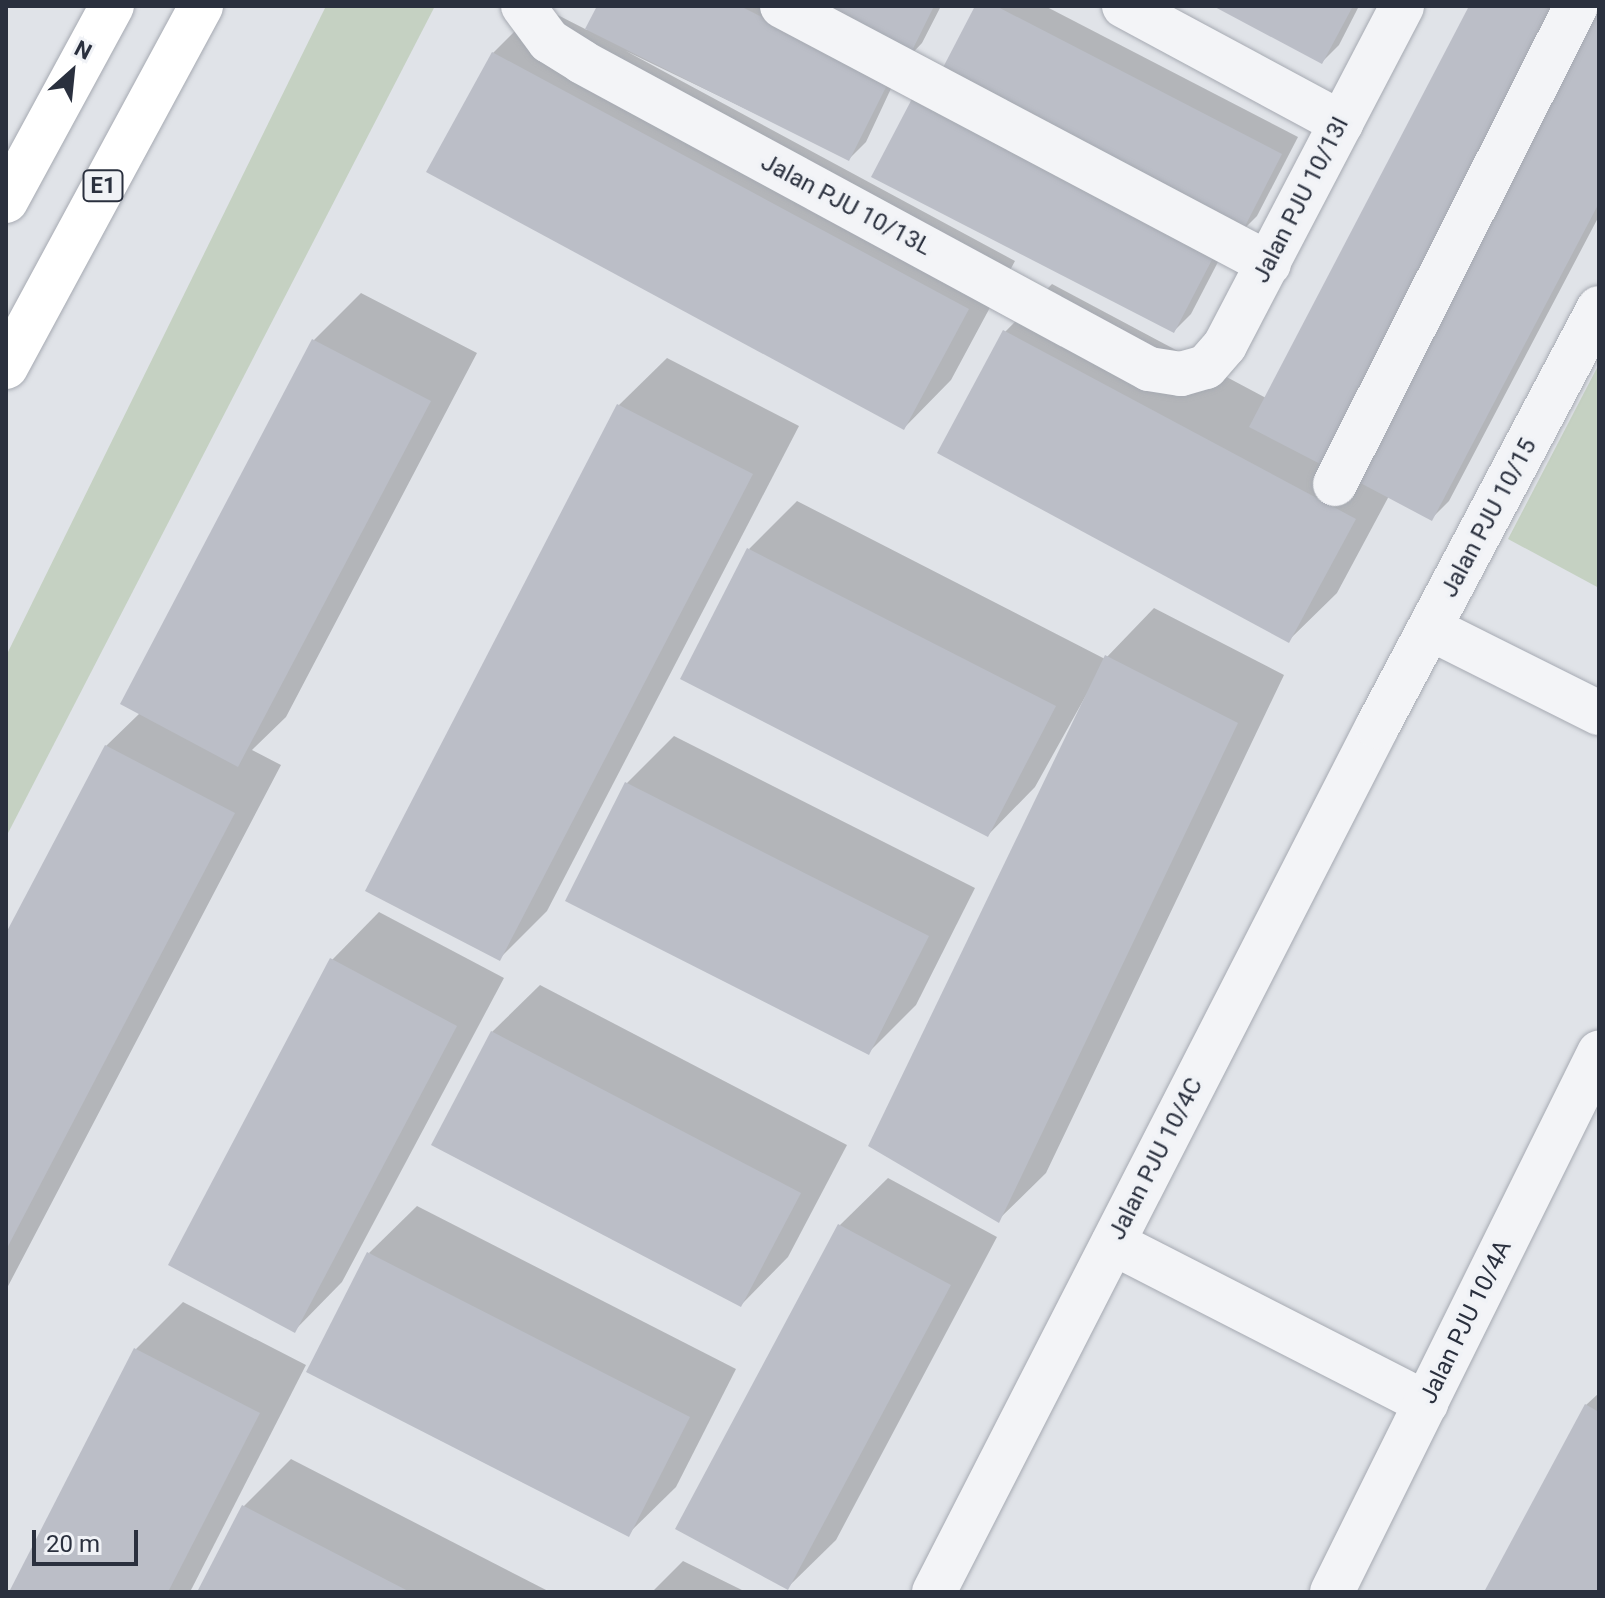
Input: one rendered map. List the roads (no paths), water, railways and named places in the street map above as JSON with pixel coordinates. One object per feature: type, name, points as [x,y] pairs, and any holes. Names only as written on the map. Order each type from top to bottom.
[{"type":"highway","points":[[6,201],[112,6]]},
{"type":"highway","name":"E1","points":[[6,367],[201,6]]},
{"type":"street","points":[[782,6],[1269,264]]},
{"type":"street","points":[[1124,6],[1341,123]]},
{"type":"street","name":"Jalan PJU 10/13I","points":[[1181,374],[1206,367],[1225,345],[1402,6]]},
{"type":"street","points":[[1335,484],[1576,6]]},
{"type":"street","name":"Jalan PJU 10/13L","points":[[523,9],[549,41],[582,62],[1149,369],[1181,374]]},
{"type":"street","name":"Jalan PJU 10/15","points":[[1377,727],[1599,308]]},
{"type":"street","points":[[1431,629],[1599,713]]},
{"type":"street","name":"Jalan PJU 10/4C","points":[[934,1592],[1377,727]]},
{"type":"street","name":"Jalan PJU 10/4A","points":[[1332,1592],[1599,1053]]},
{"type":"street","points":[[1113,1243],[1426,1403]]}]
